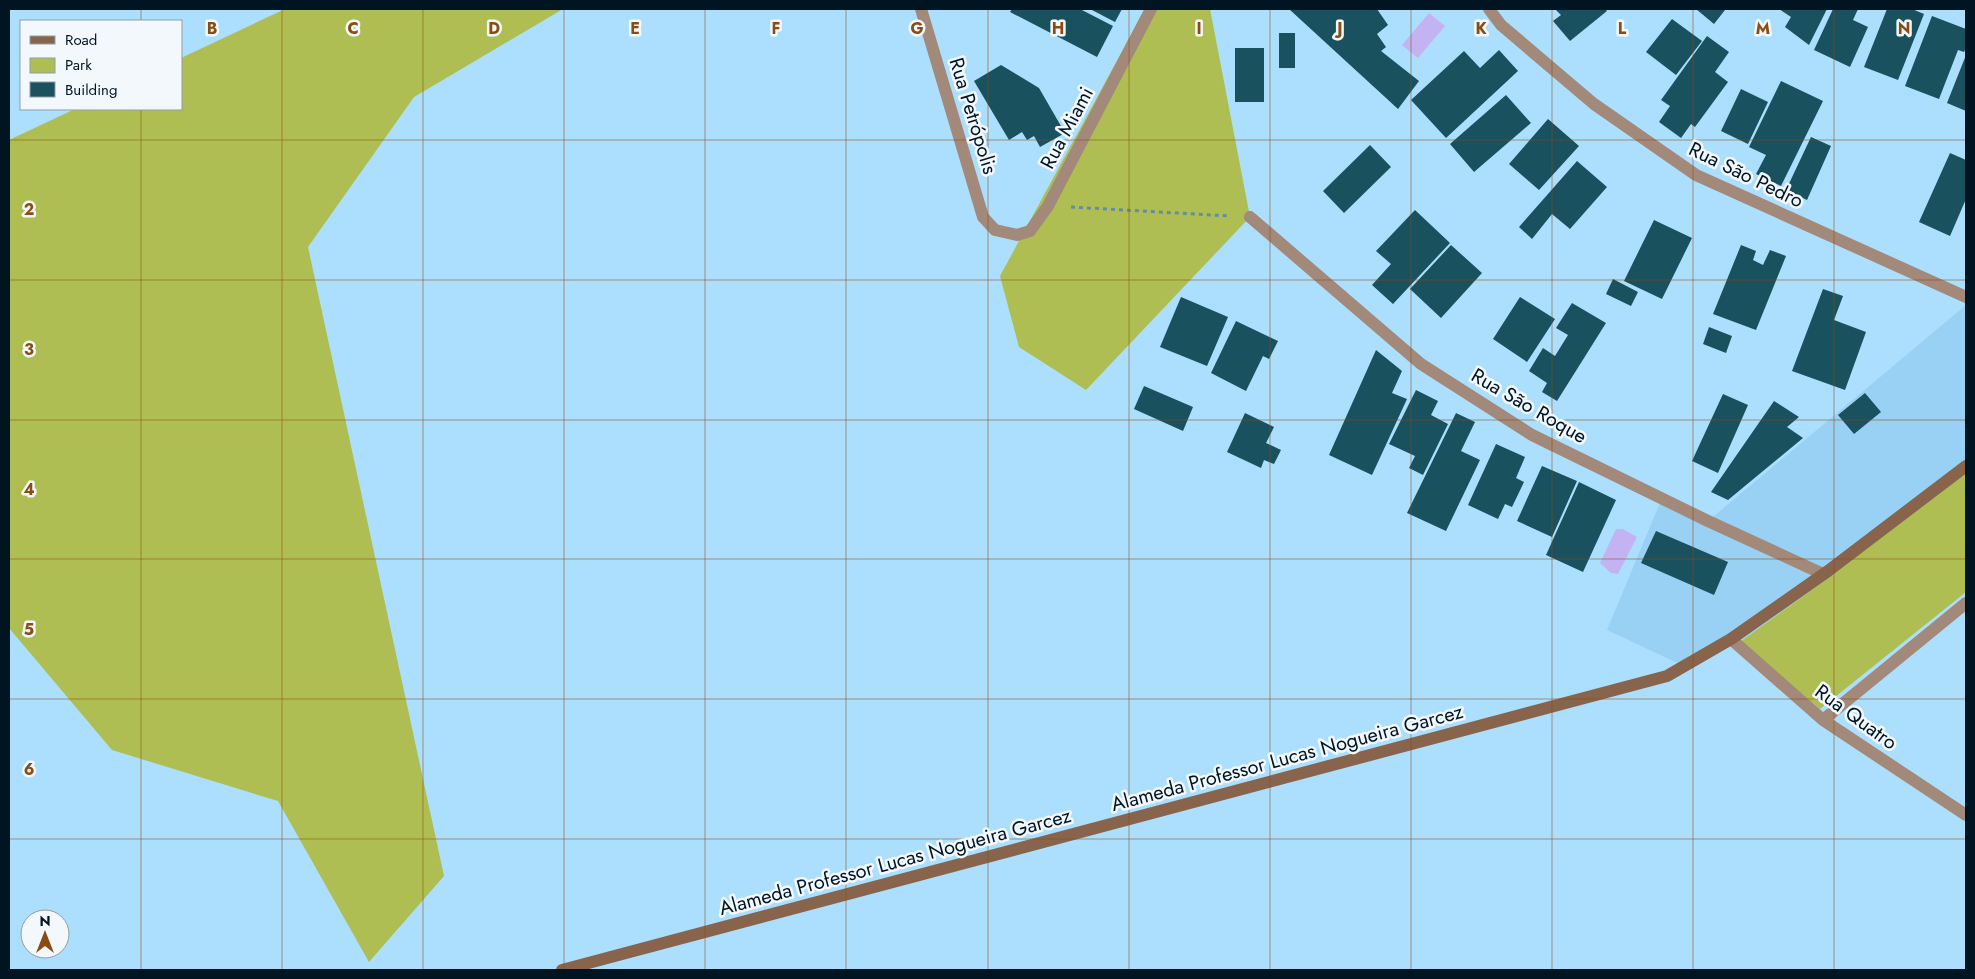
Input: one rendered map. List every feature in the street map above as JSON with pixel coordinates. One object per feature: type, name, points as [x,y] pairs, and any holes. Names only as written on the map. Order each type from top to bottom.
[{"type":"main road","name":"Alameda Professor Lucas Nogueira Garcez","points":[[562,970],[1667,676],[1731,639],[1824,574],[1966,466]]},
{"type":"street","name":"Rua Petrópolis","points":[[921,9],[983,217],[995,230]]},
{"type":"street","name":"Rua Miami","points":[[995,230],[1017,235],[1030,231],[1048,206],[1151,9]]},
{"type":"street","name":"Rua São Pedro","points":[[1489,9],[1501,25],[1594,104],[1696,175],[1966,297]]},
{"type":"street","name":"Rua São Roque","points":[[1250,217],[1420,364],[1532,435],[1708,521],[1824,574]]},
{"type":"street","points":[[1822,720],[1966,603]]},
{"type":"street","name":"Rua Quatro","points":[[1731,639],[1822,720],[1966,815]]},
{"type":"path","points":[[1048,206],[1250,217]]},
{"type":"shaded area","points":[[1429,13],[1445,26],[1418,58],[1402,45]]},
{"type":"shaded area","points":[[1966,305],[1966,473],[1827,579],[1740,642],[1686,667],[1607,630],[1662,498],[1708,521]]},
{"type":"shaded area","points":[[1616,529],[1623,529],[1637,537],[1618,574],[1611,573],[1600,563]]},
{"type":"green space","points":[[285,9],[563,9],[414,97],[308,247],[444,876],[369,962],[278,801],[112,750],[9,628],[9,140],[73,110],[182,110],[182,58]]},
{"type":"green space","points":[[1145,9],[1210,9],[1250,217],[1086,390],[1019,347],[1000,276]]},
{"type":"green space","points":[[1966,473],[1966,592],[1820,709],[1740,642],[1827,579]]},
{"type":"building","points":[[1012,9],[1080,9],[1113,26],[1097,57],[1010,12]]},
{"type":"building","points":[[1090,9],[1122,9],[1115,22]]},
{"type":"building","points":[[1289,9],[1377,9],[1388,25],[1377,34],[1386,47],[1381,51],[1419,81],[1398,109]]},
{"type":"building","points":[[1555,9],[1605,9],[1607,11],[1570,41],[1553,21],[1561,15]]},
{"type":"building","points":[[1696,9],[1723,9],[1725,10],[1714,24]]},
{"type":"building","points":[[1779,9],[1827,9],[1809,45],[1785,27],[1791,17]]},
{"type":"building","points":[[1833,9],[1858,9],[1853,20],[1868,27],[1850,67],[1814,50]]},
{"type":"building","points":[[1887,9],[1912,9],[1924,14],[1898,80],[1864,67]]},
{"type":"building","points":[[1932,16],[1966,29],[1966,48],[1964,52],[1958,50],[1939,99],[1905,86]]},
{"type":"building","points":[[1672,19],[1702,41],[1676,75],[1646,52]]},
{"type":"building","points":[[1279,33],[1295,33],[1295,68],[1279,68]]},
{"type":"building","points":[[1707,36],[1729,52],[1715,72],[1728,82],[1695,127],[1691,124],[1681,138],[1659,122],[1670,106],[1661,100]]},
{"type":"building","points":[[1235,48],[1264,48],[1264,102],[1235,102]]},
{"type":"building","points":[[1499,50],[1518,71],[1446,138],[1411,100],[1464,51],[1480,68]]},
{"type":"building","points":[[1966,55],[1966,111],[1947,103]]},
{"type":"building","points":[[1001,65],[1039,88],[1065,133],[1040,147],[1034,136],[1027,140],[1022,132],[1009,140],[974,81]]},
{"type":"building","points":[[1781,81],[1823,101],[1781,186],[1756,174],[1766,155],[1749,147]]},
{"type":"building","points":[[1741,89],[1768,102],[1748,144],[1721,131]]},
{"type":"building","points":[[1506,95],[1531,123],[1474,172],[1450,144]]},
{"type":"building","points":[[1548,119],[1579,146],[1539,190],[1509,164]]},
{"type":"building","points":[[1811,137],[1831,146],[1807,200],[1786,190]]},
{"type":"building","points":[[1370,145],[1391,167],[1344,213],[1323,191]]},
{"type":"building","points":[[1950,153],[1966,160],[1966,199],[1950,236],[1919,222]]},
{"type":"building","points":[[1577,161],[1607,187],[1570,229],[1552,214],[1532,239],[1519,227]]},
{"type":"building","points":[[1415,210],[1450,243],[1393,304],[1372,285],[1391,264],[1376,251]]},
{"type":"building","points":[[1654,220],[1692,238],[1662,299],[1624,281]]},
{"type":"building","points":[[1451,245],[1482,273],[1441,318],[1410,289]]},
{"type":"building","points":[[1741,245],[1756,251],[1753,260],[1763,265],[1770,250],[1786,256],[1756,330],[1713,314]]},
{"type":"building","points":[[1613,279],[1638,292],[1631,306],[1606,294]]},
{"type":"building","points":[[1823,289],[1843,296],[1834,320],[1866,332],[1845,390],[1792,371]]},
{"type":"building","points":[[1181,297],[1228,317],[1207,366],[1160,347]]},
{"type":"building","points":[[1520,297],[1555,319],[1527,362],[1493,339]]},
{"type":"building","points":[[1572,303],[1606,323],[1557,401],[1542,392],[1547,383],[1529,371],[1543,348],[1555,356],[1568,335],[1556,328]]},
{"type":"building","points":[[1236,321],[1278,341],[1269,359],[1263,356],[1246,391],[1211,373]]},
{"type":"building","points":[[1709,327],[1732,336],[1726,353],[1703,344]]},
{"type":"building","points":[[1376,350],[1402,371],[1392,393],[1407,399],[1372,475],[1329,455]]},
{"type":"building","points":[[1144,386],[1193,407],[1183,431],[1134,409]]},
{"type":"building","points":[[1416,390],[1438,401],[1431,415],[1448,424],[1423,475],[1409,468],[1415,456],[1389,444]]},
{"type":"building","points":[[1865,393],[1881,412],[1854,434],[1838,415]]},
{"type":"building","points":[[1723,394],[1748,405],[1718,473],[1692,461]]},
{"type":"building","points":[[1774,401],[1799,417],[1787,427],[1803,438],[1728,500],[1711,492]]},
{"type":"building","points":[[1245,413],[1274,427],[1266,443],[1281,450],[1274,464],[1264,460],[1261,468],[1227,452]]},
{"type":"building","points":[[1456,413],[1475,422],[1461,451],[1480,460],[1446,531],[1407,513]]},
{"type":"building","points":[[1496,444],[1525,457],[1516,478],[1524,482],[1512,507],[1505,504],[1498,519],[1468,505]]},
{"type":"building","points":[[1542,466],[1577,481],[1552,537],[1517,521]]},
{"type":"building","points":[[1579,482],[1616,500],[1583,572],[1546,555]]},
{"type":"building","points":[[1656,531],[1728,562],[1714,595],[1641,563]]}]
